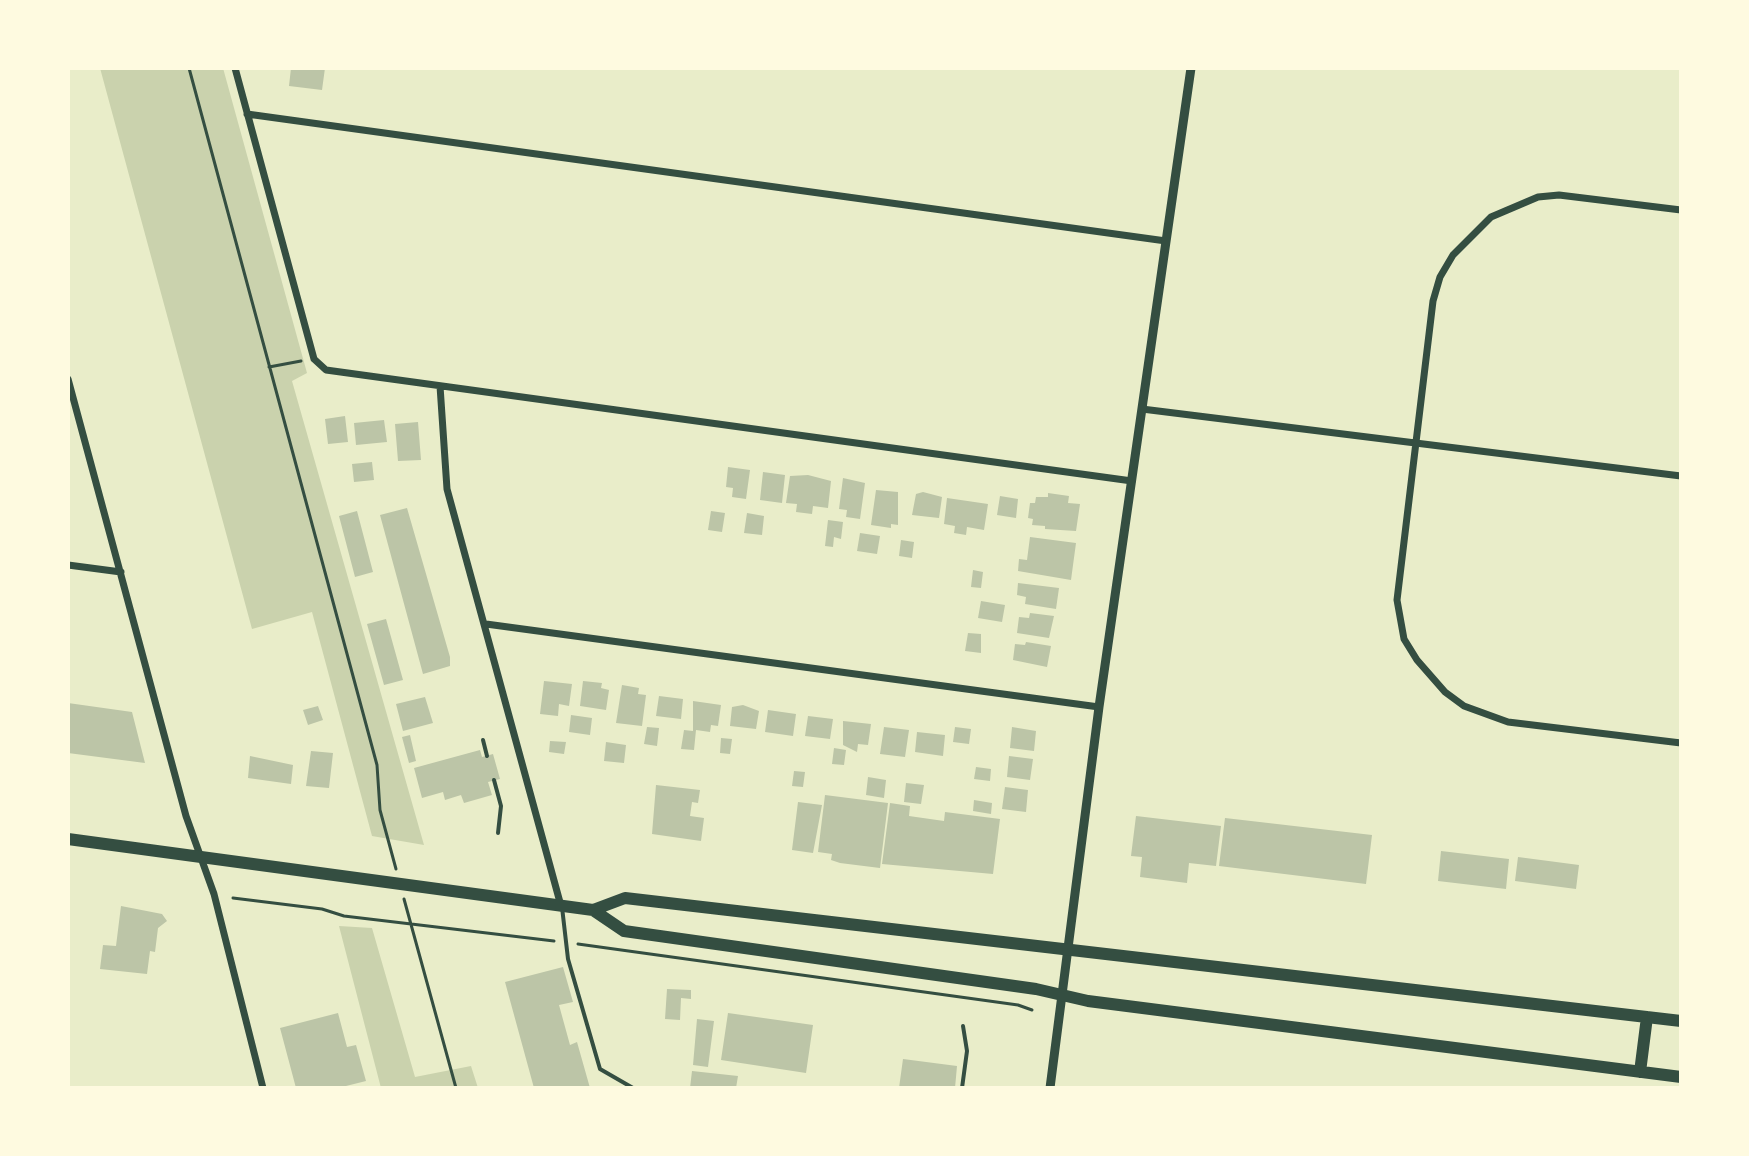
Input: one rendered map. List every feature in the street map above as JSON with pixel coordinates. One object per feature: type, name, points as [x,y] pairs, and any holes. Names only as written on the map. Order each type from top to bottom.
[{"type":"main road","points":[[68,839],[593,910],[624,931],[1203,1017],[1681,1077]]},
{"type":"main road","points":[[593,910],[625,898],[1681,1021]]},
{"type":"main road","points":[[1640,1072],[1647,1017]]},
{"type":"street","points":[[235,68],[314,359],[326,370],[1132,481]]},
{"type":"street","points":[[1050,1088],[1099,707],[1191,68]]},
{"type":"street","points":[[247,114],[1166,241]]},
{"type":"street","points":[[1681,210],[1559,195],[1538,197],[1503,211],[1473,230],[1453,255],[1433,301],[1397,600],[1404,639],[1428,675],[1464,706],[1508,722],[1681,743]]},
{"type":"street","points":[[68,379],[201,858],[214,894],[263,1088]]},
{"type":"street","points":[[440,386],[447,489],[561,906]]},
{"type":"street","points":[[1142,409],[1681,476]]},
{"type":"street","points":[[68,565],[121,572]]},
{"type":"street","points":[[486,624],[1099,707]]},
{"type":"lane","points":[[483,740],[487,756]]},
{"type":"lane","points":[[494,780],[501,806],[498,833]]},
{"type":"lane","points":[[561,906],[566,943],[600,1069],[633,1088]]},
{"type":"lane","points":[[962,1088],[967,1051],[963,1026]]},
{"type":"path","points":[[189,68],[377,765],[380,810],[391,854]]},
{"type":"path","points":[[269,367],[314,359]]},
{"type":"path","points":[[233,898],[1018,1005],[1032,1010]]},
{"type":"path","points":[[409,915],[456,1088]]},
{"type":"green space","points":[[100,68],[223,68],[307,373],[292,381],[424,845],[372,836],[312,612],[252,629]]},
{"type":"green space","points":[[339,926],[372,928],[415,1077],[471,1066],[478,1088],[381,1088]]},
{"type":"building","points":[[291,68],[325,68],[322,90],[289,86]]},
{"type":"building","points":[[345,416],[348,442],[328,444],[325,419]]},
{"type":"building","points":[[384,420],[387,442],[356,445],[354,423]]},
{"type":"building","points":[[418,422],[421,460],[398,461],[395,424]]},
{"type":"building","points":[[372,462],[374,480],[354,482],[352,464]]},
{"type":"building","points":[[728,467],[750,470],[746,499],[732,497],[733,488],[726,487]]},
{"type":"building","points":[[763,472],[785,475],[782,503],[760,500]]},
{"type":"building","points":[[808,475],[831,481],[828,508],[813,506],[812,514],[796,512],[797,504],[786,503],[790,476]]},
{"type":"building","points":[[843,478],[865,483],[860,519],[846,517],[847,510],[839,509]]},
{"type":"building","points":[[876,490],[898,492],[898,525],[891,524],[891,528],[871,525]]},
{"type":"building","points":[[923,492],[942,497],[939,518],[912,515],[916,494]]},
{"type":"building","points":[[1048,493],[1069,496],[1068,503],[1080,504],[1076,531],[1032,525],[1033,519],[1028,518],[1030,503],[1035,503],[1036,497],[1048,497]]},
{"type":"building","points":[[1000,496],[1018,499],[1016,518],[997,515]]},
{"type":"building","points":[[947,498],[988,504],[984,530],[967,527],[966,535],[954,533],[955,526],[944,524]]},
{"type":"building","points":[[407,508],[450,657],[450,666],[423,674],[380,515]]},
{"type":"building","points":[[357,511],[373,572],[355,577],[339,516]]},
{"type":"building","points":[[711,511],[725,513],[722,532],[708,530]]},
{"type":"building","points":[[747,513],[764,516],[762,535],[744,533]]},
{"type":"building","points":[[828,520],[843,522],[841,539],[834,537],[833,547],[825,546]]},
{"type":"building","points":[[860,533],[880,536],[877,554],[857,551]]},
{"type":"building","points":[[1030,537],[1076,543],[1071,580],[1018,571],[1019,559],[1027,560]]},
{"type":"building","points":[[901,540],[914,542],[912,558],[899,556]]},
{"type":"building","points":[[973,570],[983,572],[981,588],[971,587]]},
{"type":"building","points":[[1018,583],[1059,588],[1056,609],[1025,604],[1026,597],[1017,595]]},
{"type":"building","points":[[981,601],[1005,605],[1002,622],[978,618]]},
{"type":"building","points":[[1030,613],[1054,616],[1049,638],[1017,633],[1019,617],[1029,618]]},
{"type":"building","points":[[386,619],[403,680],[384,685],[367,624]]},
{"type":"building","points":[[968,633],[981,634],[981,653],[965,651]]},
{"type":"building","points":[[1026,642],[1051,646],[1047,667],[1013,660],[1015,644],[1025,645]]},
{"type":"building","points":[[544,681],[572,684],[569,706],[559,704],[558,716],[540,714]]},
{"type":"building","points":[[583,681],[602,683],[601,688],[609,690],[606,710],[580,706]]},
{"type":"building","points":[[622,685],[639,688],[638,694],[646,695],[642,726],[616,723]]},
{"type":"building","points":[[659,696],[683,699],[681,719],[656,716]]},
{"type":"building","points":[[425,697],[433,723],[403,731],[396,704]]},
{"type":"building","points":[[693,701],[721,705],[718,726],[711,725],[710,732],[696,730],[694,750],[681,749],[684,730],[693,731]]},
{"type":"building","points":[[68,703],[132,712],[145,763],[68,753]]},
{"type":"building","points":[[743,705],[759,711],[756,729],[730,726],[732,707]]},
{"type":"building","points":[[318,706],[323,720],[308,725],[303,710]]},
{"type":"building","points":[[768,710],[796,714],[793,736],[765,732]]},
{"type":"building","points":[[571,715],[592,718],[590,735],[569,732]]},
{"type":"building","points":[[808,716],[833,719],[830,739],[805,736]]},
{"type":"building","points":[[843,721],[871,724],[868,745],[858,744],[857,752],[843,745]]},
{"type":"building","points":[[647,727],[659,728],[657,746],[644,744]]},
{"type":"building","points":[[884,727],[909,730],[905,757],[880,754]]},
{"type":"building","points":[[955,727],[971,729],[969,744],[953,742]]},
{"type":"building","points":[[1012,727],[1036,731],[1034,751],[1010,748]]},
{"type":"building","points":[[917,732],[945,735],[943,756],[915,752]]},
{"type":"building","points":[[410,735],[416,761],[409,763],[402,737]]},
{"type":"building","points":[[721,738],[732,739],[730,754],[720,753]]},
{"type":"building","points":[[550,741],[566,742],[564,754],[549,752]]},
{"type":"building","points":[[606,742],[626,745],[624,763],[604,761]]},
{"type":"building","points":[[834,748],[846,750],[844,765],[832,764]]},
{"type":"building","points":[[480,750],[482,757],[493,754],[500,779],[488,782],[492,795],[464,803],[461,795],[445,800],[443,792],[422,798],[414,768]]},
{"type":"building","points":[[311,751],[333,753],[329,788],[306,786]]},
{"type":"building","points":[[250,756],[293,765],[291,784],[248,778]]},
{"type":"building","points":[[1009,756],[1033,759],[1030,780],[1007,777]]},
{"type":"building","points":[[976,767],[991,769],[990,781],[974,779]]},
{"type":"building","points":[[794,771],[805,772],[803,787],[792,786]]},
{"type":"building","points":[[868,777],[886,780],[884,798],[866,795]]},
{"type":"building","points":[[906,783],[924,785],[921,804],[904,802]]},
{"type":"building","points":[[656,785],[700,790],[698,803],[692,802],[690,816],[704,818],[701,841],[652,834]]},
{"type":"building","points":[[1005,787],[1028,790],[1026,812],[1002,809]]},
{"type":"building","points":[[825,795],[888,803],[880,868],[840,863],[831,860],[832,854],[818,852]]},
{"type":"building","points":[[974,800],[992,803],[991,814],[973,811]]},
{"type":"building","points":[[798,802],[822,805],[813,853],[792,850]]},
{"type":"building","points":[[890,803],[910,806],[909,816],[944,821],[945,812],[1000,819],[993,874],[882,864]]},
{"type":"building","points":[[1136,816],[1221,826],[1216,866],[1189,863],[1187,883],[1140,877],[1142,857],[1131,856]]},
{"type":"building","points":[[1225,818],[1372,835],[1366,884],[1219,866]]},
{"type":"building","points":[[1441,851],[1509,859],[1506,889],[1438,881]]},
{"type":"building","points":[[1518,857],[1579,865],[1576,889],[1515,881]]},
{"type":"building","points":[[121,906],[162,914],[167,921],[158,928],[155,952],[150,951],[147,974],[100,969],[103,945],[116,946]]},
{"type":"building","points":[[563,967],[573,1002],[559,1005],[570,1045],[577,1042],[590,1088],[534,1088],[505,982]]},
{"type":"building","points":[[667,989],[691,990],[691,999],[681,998],[680,1020],[665,1019]]},
{"type":"building","points":[[338,1013],[347,1047],[356,1045],[366,1081],[338,1088],[296,1088],[280,1028]]},
{"type":"building","points":[[728,1013],[813,1025],[806,1073],[721,1060]]},
{"type":"building","points":[[697,1019],[714,1021],[708,1067],[693,1065]]},
{"type":"building","points":[[903,1059],[957,1066],[955,1088],[899,1088]]},
{"type":"building","points":[[692,1071],[738,1076],[736,1088],[690,1088]]}]
